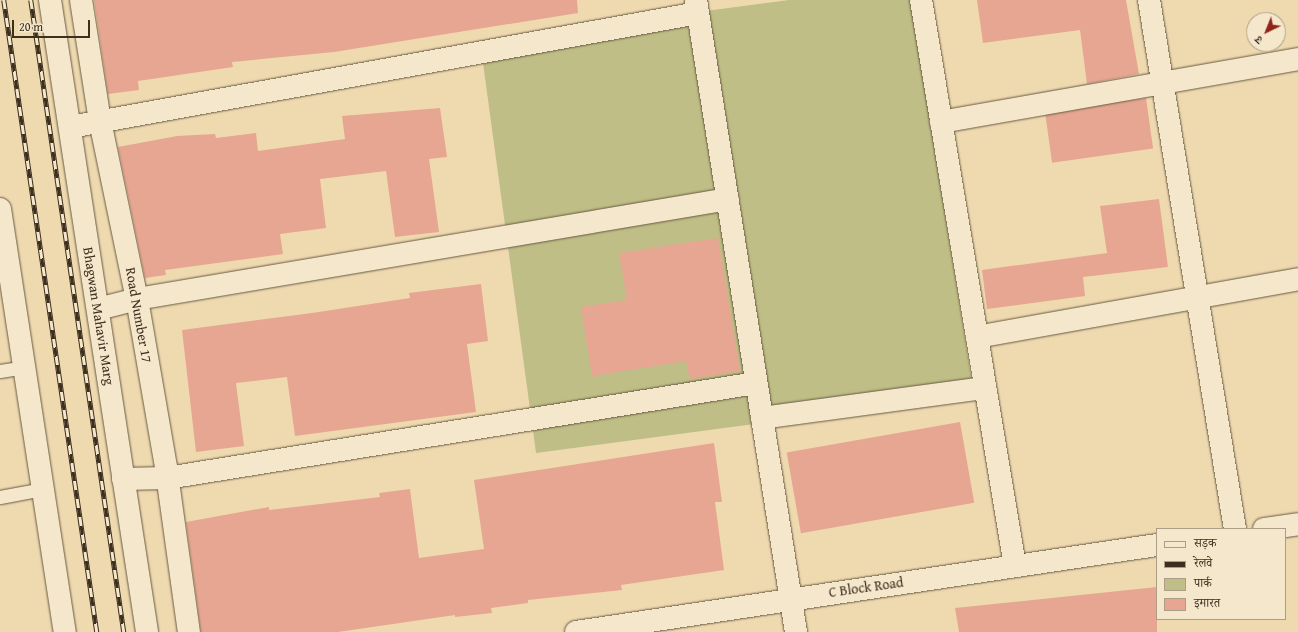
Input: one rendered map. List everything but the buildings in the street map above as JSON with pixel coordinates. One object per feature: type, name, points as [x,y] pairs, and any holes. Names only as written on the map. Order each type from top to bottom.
[{"type":"street","name":"Bhagwan Mahavir Marg","points":[[50,0],[147,632]]},
{"type":"street","name":"Road Number 17","points":[[81,0],[100,121],[137,299],[167,478],[189,632]]},
{"type":"street","points":[[921,0],[1015,566]]},
{"type":"street","points":[[1149,0],[1235,528]]},
{"type":"street","points":[[70,127],[698,6],[796,632]]},
{"type":"street","points":[[941,122],[1298,59]]},
{"type":"street","points":[[98,309],[137,299],[728,199]]},
{"type":"street","points":[[0,209],[5,279],[25,367],[65,632]]},
{"type":"street","points":[[977,337],[1298,279]]},
{"type":"street","points":[[123,479],[167,478],[756,383]]},
{"type":"street","points":[[762,418],[985,388]]},
{"type":"street","points":[[1271,528],[1298,524]]},
{"type":"street","name":"C Block Road","points":[[576,632],[638,627],[790,598],[1156,545]]},
{"type":"lane","points":[[0,371],[25,367]]},
{"type":"lane","points":[[0,497],[43,489]]},
{"type":"green space","points":[[789,0],[911,0],[974,395],[536,453],[480,41]]},
{"type":"railway","points":[[4,0],[97,632]]},
{"type":"railway","points":[[31,0],[124,632]]}]
